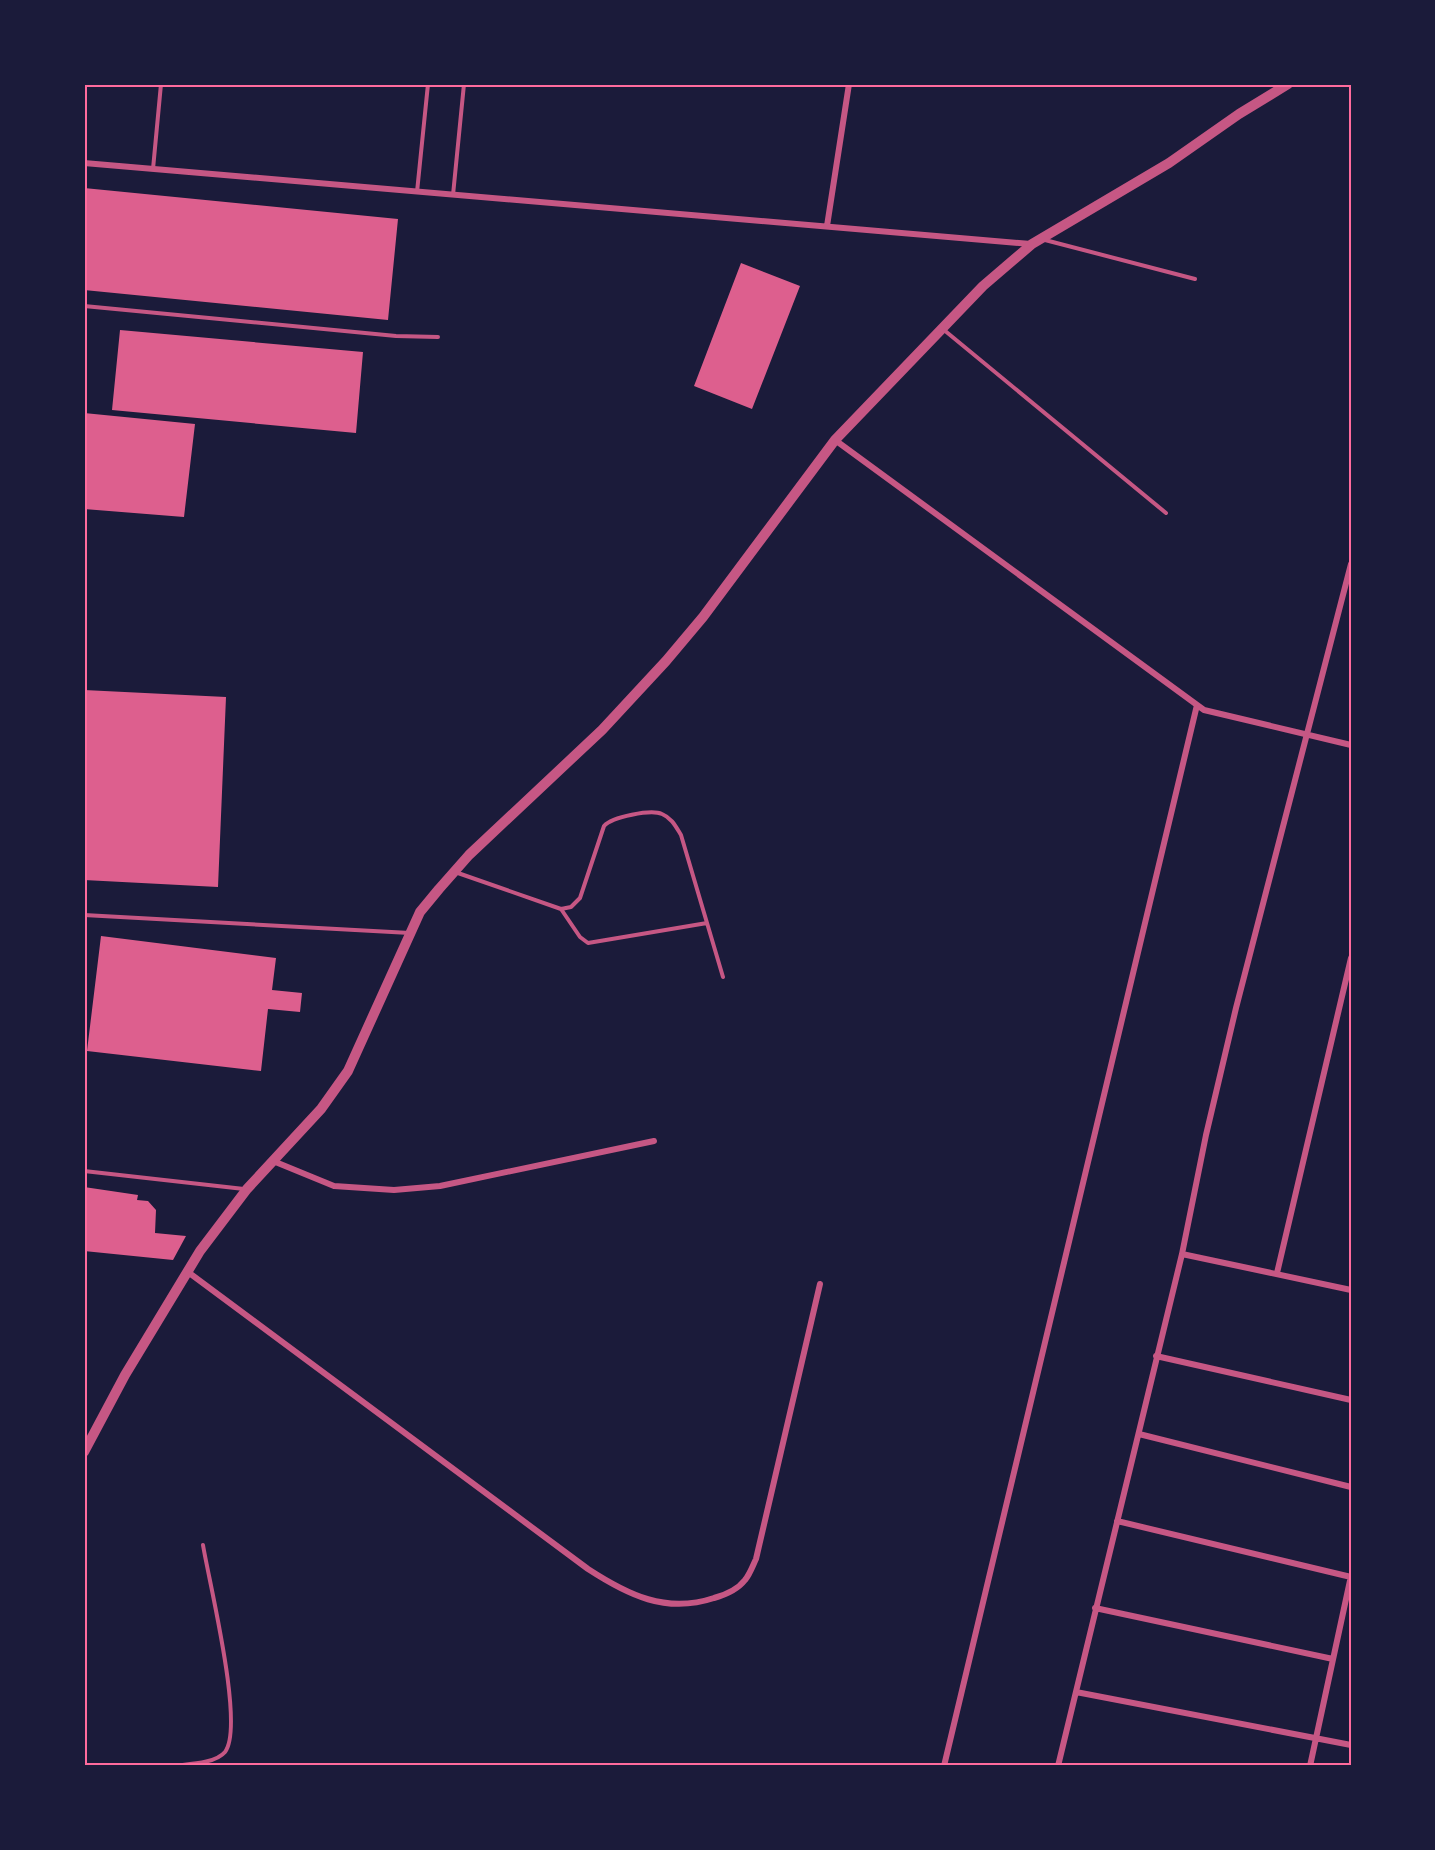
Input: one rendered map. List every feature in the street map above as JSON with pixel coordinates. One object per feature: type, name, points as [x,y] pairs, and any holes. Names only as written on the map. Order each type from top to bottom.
[{"type":"street","points":[[827,226],[849,84]]},
{"type":"street","points":[[84,1452],[125,1375],[188,1272],[247,1189],[321,1108],[348,1071],[420,912],[454,871],[602,730],[666,661],[703,617],[835,441],[941,327],[1037,242],[1170,163],[1239,114],[1288,84]]},
{"type":"street","points":[[84,163],[453,196],[1037,242]]},
{"type":"street","points":[[835,441],[1204,710],[1351,745]]},
{"type":"street","points":[[1058,1766],[1182,1254],[1225,1054],[1351,564]]},
{"type":"street","points":[[944,1766],[1197,705]]},
{"type":"street","points":[[1277,1273],[1351,958]]},
{"type":"street","points":[[273,1161],[334,1186],[394,1190],[440,1186],[654,1141]]},
{"type":"street","points":[[1182,1254],[1351,1290]]},
{"type":"street","points":[[188,1272],[588,1569],[621,1591],[651,1602],[680,1605],[703,1602],[725,1595],[745,1580],[756,1559],[820,1284]]},
{"type":"street","points":[[1156,1356],[1351,1400]]},
{"type":"street","points":[[1139,1434],[1351,1487]]},
{"type":"street","points":[[1118,1521],[1351,1576],[1310,1766]]},
{"type":"street","points":[[1095,1608],[1333,1659]]},
{"type":"street","points":[[1076,1692],[1351,1745]]},
{"type":"lane","points":[[153,168],[161,84]]},
{"type":"lane","points":[[417,193],[428,84]]},
{"type":"lane","points":[[453,196],[464,84]]},
{"type":"lane","points":[[1037,242],[1195,279]]},
{"type":"lane","points":[[84,306],[438,338]]},
{"type":"lane","points":[[941,327],[1166,513]]},
{"type":"lane","points":[[454,871],[561,909],[571,907],[580,898],[603,826],[619,817],[660,812],[671,819],[681,835],[723,977]]},
{"type":"lane","points":[[561,909],[579,937],[588,943],[707,923]]},
{"type":"lane","points":[[84,915],[411,933]]},
{"type":"lane","points":[[84,1171],[247,1189]]},
{"type":"lane","points":[[173,1766],[211,1760],[224,1753],[230,1740],[232,1704],[203,1545]]},
{"type":"building","points":[[84,188],[398,219],[388,320],[84,290]]},
{"type":"building","points":[[741,263],[800,286],[752,409],[694,386]]},
{"type":"building","points":[[120,330],[363,352],[356,433],[112,410]]},
{"type":"building","points":[[84,413],[195,424],[184,517],[84,509]]},
{"type":"building","points":[[84,690],[226,697],[218,887],[84,880]]},
{"type":"building","points":[[101,936],[276,958],[272,990],[302,993],[300,1012],[268,1009],[261,1071],[87,1051]]},
{"type":"building","points":[[84,1187],[138,1195],[137,1200],[148,1201],[156,1210],[155,1233],[186,1236],[173,1260],[84,1251]]}]
